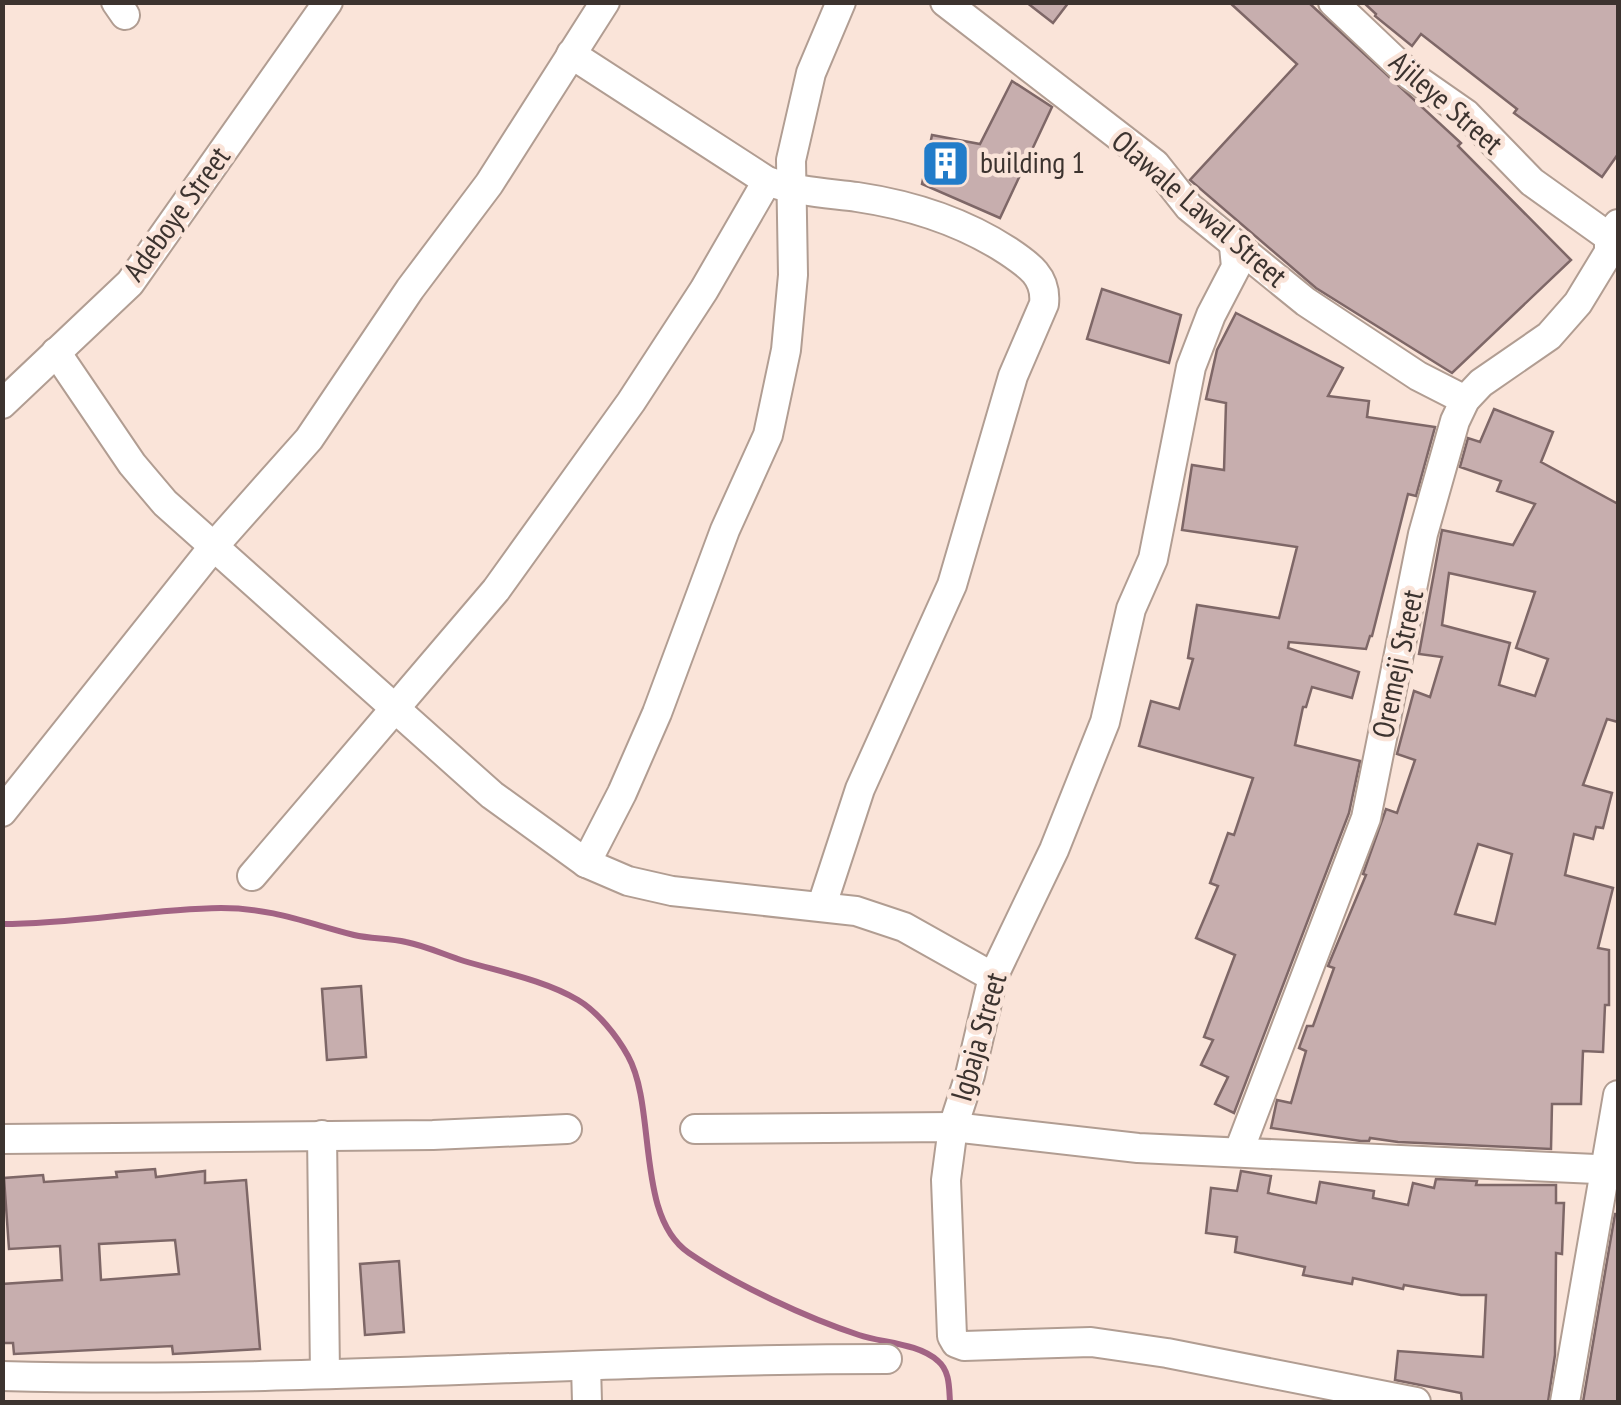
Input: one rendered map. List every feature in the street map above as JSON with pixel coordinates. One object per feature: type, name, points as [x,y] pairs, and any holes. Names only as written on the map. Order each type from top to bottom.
[{"type":"street","name":"Adeboye Street","points":[[2,404],[130,283],[328,2]]},
{"type":"street","points":[[2,812],[214,546],[309,439],[410,289],[489,184],[604,2]]},
{"type":"street","points":[[252,876],[496,590],[631,402],[778,185],[791,160],[810,73],[841,2]]},
{"type":"street","name":"Olawale Lawal Street","points":[[945,2],[1155,164],[1189,208],[1234,246],[1363,342],[1465,400]]},
{"type":"street","name":"Ajileye Street","points":[[1332,2],[1410,75],[1466,114],[1532,182],[1614,231]]},
{"type":"street","points":[[571,54],[778,185],[916,208],[969,228],[1032,268],[1045,292],[1044,304],[1013,376],[952,585],[860,788],[822,905]]},
{"type":"street","points":[[586,863],[658,713],[725,530],[768,435],[781,379],[793,275],[778,185]]},
{"type":"street","name":"Oremeji Street","points":[[1240,1152],[1366,818],[1438,474],[1465,400],[1496,371],[1550,336],[1578,303],[1608,252],[1614,231]]},
{"type":"street","name":"Igbaja Street","points":[[1234,246],[1236,267],[1211,315],[1191,367],[1152,560],[1131,609],[1105,722],[1054,850],[993,978],[953,1127],[946,1180],[952,1336],[956,1343],[1091,1342],[1168,1353],[1416,1402]]},
{"type":"street","points":[[56,352],[132,464],[165,503],[492,794],[586,863],[628,881],[672,892],[856,911],[904,927],[993,978]]},
{"type":"street","points":[[1565,1402],[1612,1170],[1618,1096]]},
{"type":"street","points":[[695,1129],[953,1127],[1138,1148],[1612,1170]]},
{"type":"street","points":[[2,1139],[567,1129]]},
{"type":"street","points":[[322,1136],[325,1374]]},
{"type":"street","points":[[2,1376],[131,1391],[325,1374],[887,1358]]},
{"type":"street","points":[[586,1366],[587,1402]]},
{"type":"building","points":[[1026,2],[1069,2],[1053,23]]},
{"type":"building","points":[[1229,2],[1308,2],[1461,143],[1458,146],[1571,260],[1452,373],[1316,288],[1190,180],[1297,64]]},
{"type":"building","points":[[1363,2],[1618,2],[1618,154],[1602,177],[1514,113],[1517,109],[1421,34],[1412,46]]},
{"type":"building","points":[[1012,81],[1052,107],[1000,218],[922,184],[932,135],[980,144]]},
{"type":"building","points":[[1102,289],[1181,315],[1169,363],[1087,339]]},
{"type":"building","points":[[1236,313],[1343,368],[1328,396],[1369,401],[1367,417],[1435,427],[1416,496],[1408,494],[1366,649],[1289,642],[1288,648],[1359,672],[1352,698],[1312,687],[1303,707],[1295,745],[1360,761],[1349,813],[1234,1113],[1215,1104],[1228,1077],[1201,1065],[1213,1040],[1204,1037],[1235,955],[1196,938],[1218,886],[1210,883],[1228,833],[1234,835],[1253,778],[1139,746],[1151,701],[1179,709],[1193,659],[1188,658],[1197,605],[1279,618],[1297,547],[1182,530],[1192,465],[1224,470],[1226,403],[1206,399],[1217,350]]},
{"type":"building","points":[[1494,409],[1553,432],[1541,462],[1618,504],[1618,722],[1607,719],[1583,785],[1612,793],[1603,828],[1596,827],[1593,839],[1574,834],[1565,875],[1613,888],[1598,948],[1609,950],[1609,1005],[1605,1005],[1603,1052],[1583,1051],[1581,1104],[1552,1104],[1551,1149],[1370,1138],[1361,1141],[1271,1128],[1277,1100],[1291,1103],[1306,1051],[1299,1048],[1307,1026],[1313,1026],[1334,968],[1328,966],[1366,875],[1363,874],[1386,809],[1397,813],[1415,760],[1397,754],[1414,691],[1430,697],[1442,657],[1419,654],[1442,530],[1513,545],[1535,504],[1497,491],[1501,481],[1460,467],[1468,438],[1480,442]],"holes":[[[1449,573],[1535,592],[1516,648],[1548,659],[1535,696],[1499,685],[1510,643],[1442,625]],[[1478,844],[1512,854],[1495,924],[1455,914]]]},
{"type":"building","points":[[361,986],[366,1057],[327,1060],[322,989]]},
{"type":"building","points":[[155,1169],[156,1177],[205,1171],[205,1183],[246,1180],[260,1349],[173,1354],[172,1346],[14,1354],[13,1343],[2,1343],[2,1284],[62,1280],[60,1246],[9,1249],[4,1178],[43,1175],[44,1182],[117,1177],[116,1172]],"holes":[[[175,1240],[179,1274],[101,1280],[99,1244]]]},
{"type":"building","points":[[1241,1171],[1271,1176],[1268,1193],[1316,1203],[1320,1182],[1374,1191],[1373,1198],[1408,1205],[1413,1183],[1434,1188],[1436,1179],[1477,1181],[1476,1185],[1556,1185],[1556,1203],[1564,1203],[1562,1254],[1556,1253],[1555,1355],[1548,1402],[1462,1402],[1461,1393],[1395,1380],[1398,1351],[1483,1357],[1486,1295],[1461,1295],[1404,1285],[1403,1289],[1353,1278],[1352,1284],[1303,1275],[1305,1267],[1235,1252],[1237,1237],[1206,1233],[1211,1188],[1237,1191]]},
{"type":"building","points":[[1615,1214],[1618,1402],[1583,1402]]},
{"type":"building","points":[[399,1261],[404,1332],[365,1335],[360,1264]]},
{"type":"waterway","points":[[2,924],[194,909],[257,911],[354,935],[413,944],[565,993],[600,1018],[628,1056],[637,1078],[654,1189],[672,1236],[707,1265],[771,1299],[839,1328],[930,1355],[945,1370],[950,1402]]},
{"type":"place","name":"building 1","points":[[945,163]]}]
